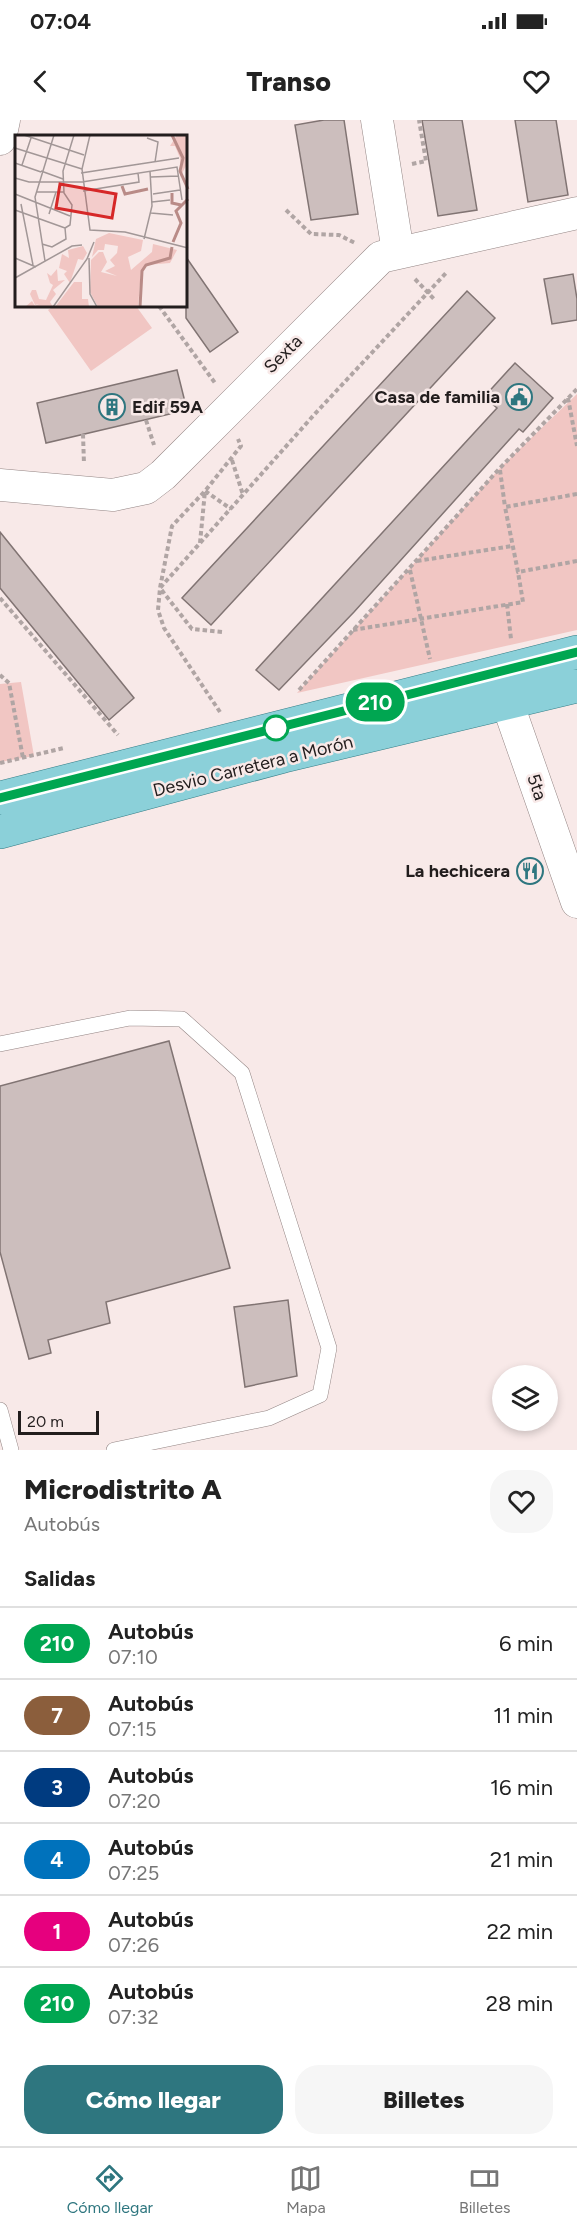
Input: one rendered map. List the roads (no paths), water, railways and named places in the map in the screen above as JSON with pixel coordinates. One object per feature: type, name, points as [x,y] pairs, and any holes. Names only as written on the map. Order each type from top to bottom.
[{"type":"main road","name":"Desvio Carretera a Morón","points":[[0,798],[577,652]]},
{"type":"main road","name":"Desvio Carretera a Morón","points":[[0,832],[284,756],[577,686]]},
{"type":"street","points":[[0,139],[4,120]]},
{"type":"street","points":[[377,120],[399,252]]},
{"type":"street","name":"Sexta","points":[[0,485],[113,495],[146,488],[163,476],[381,257],[577,213]]},
{"type":"street","name":"5ta","points":[[497,672],[577,902]]},
{"type":"lane","points":[[0,1044],[130,1018],[182,1019],[242,1073],[329,1348],[320,1395],[269,1418],[114,1450]]},
{"type":"lane","points":[[0,1410],[11,1450]]},
{"type":"place","name":"Casa de familia","points":[[519,397]]},
{"type":"place","name":"Edif 59A","points":[[112,407]]},
{"type":"place","name":"La hechicera","points":[[530,871]]}]
